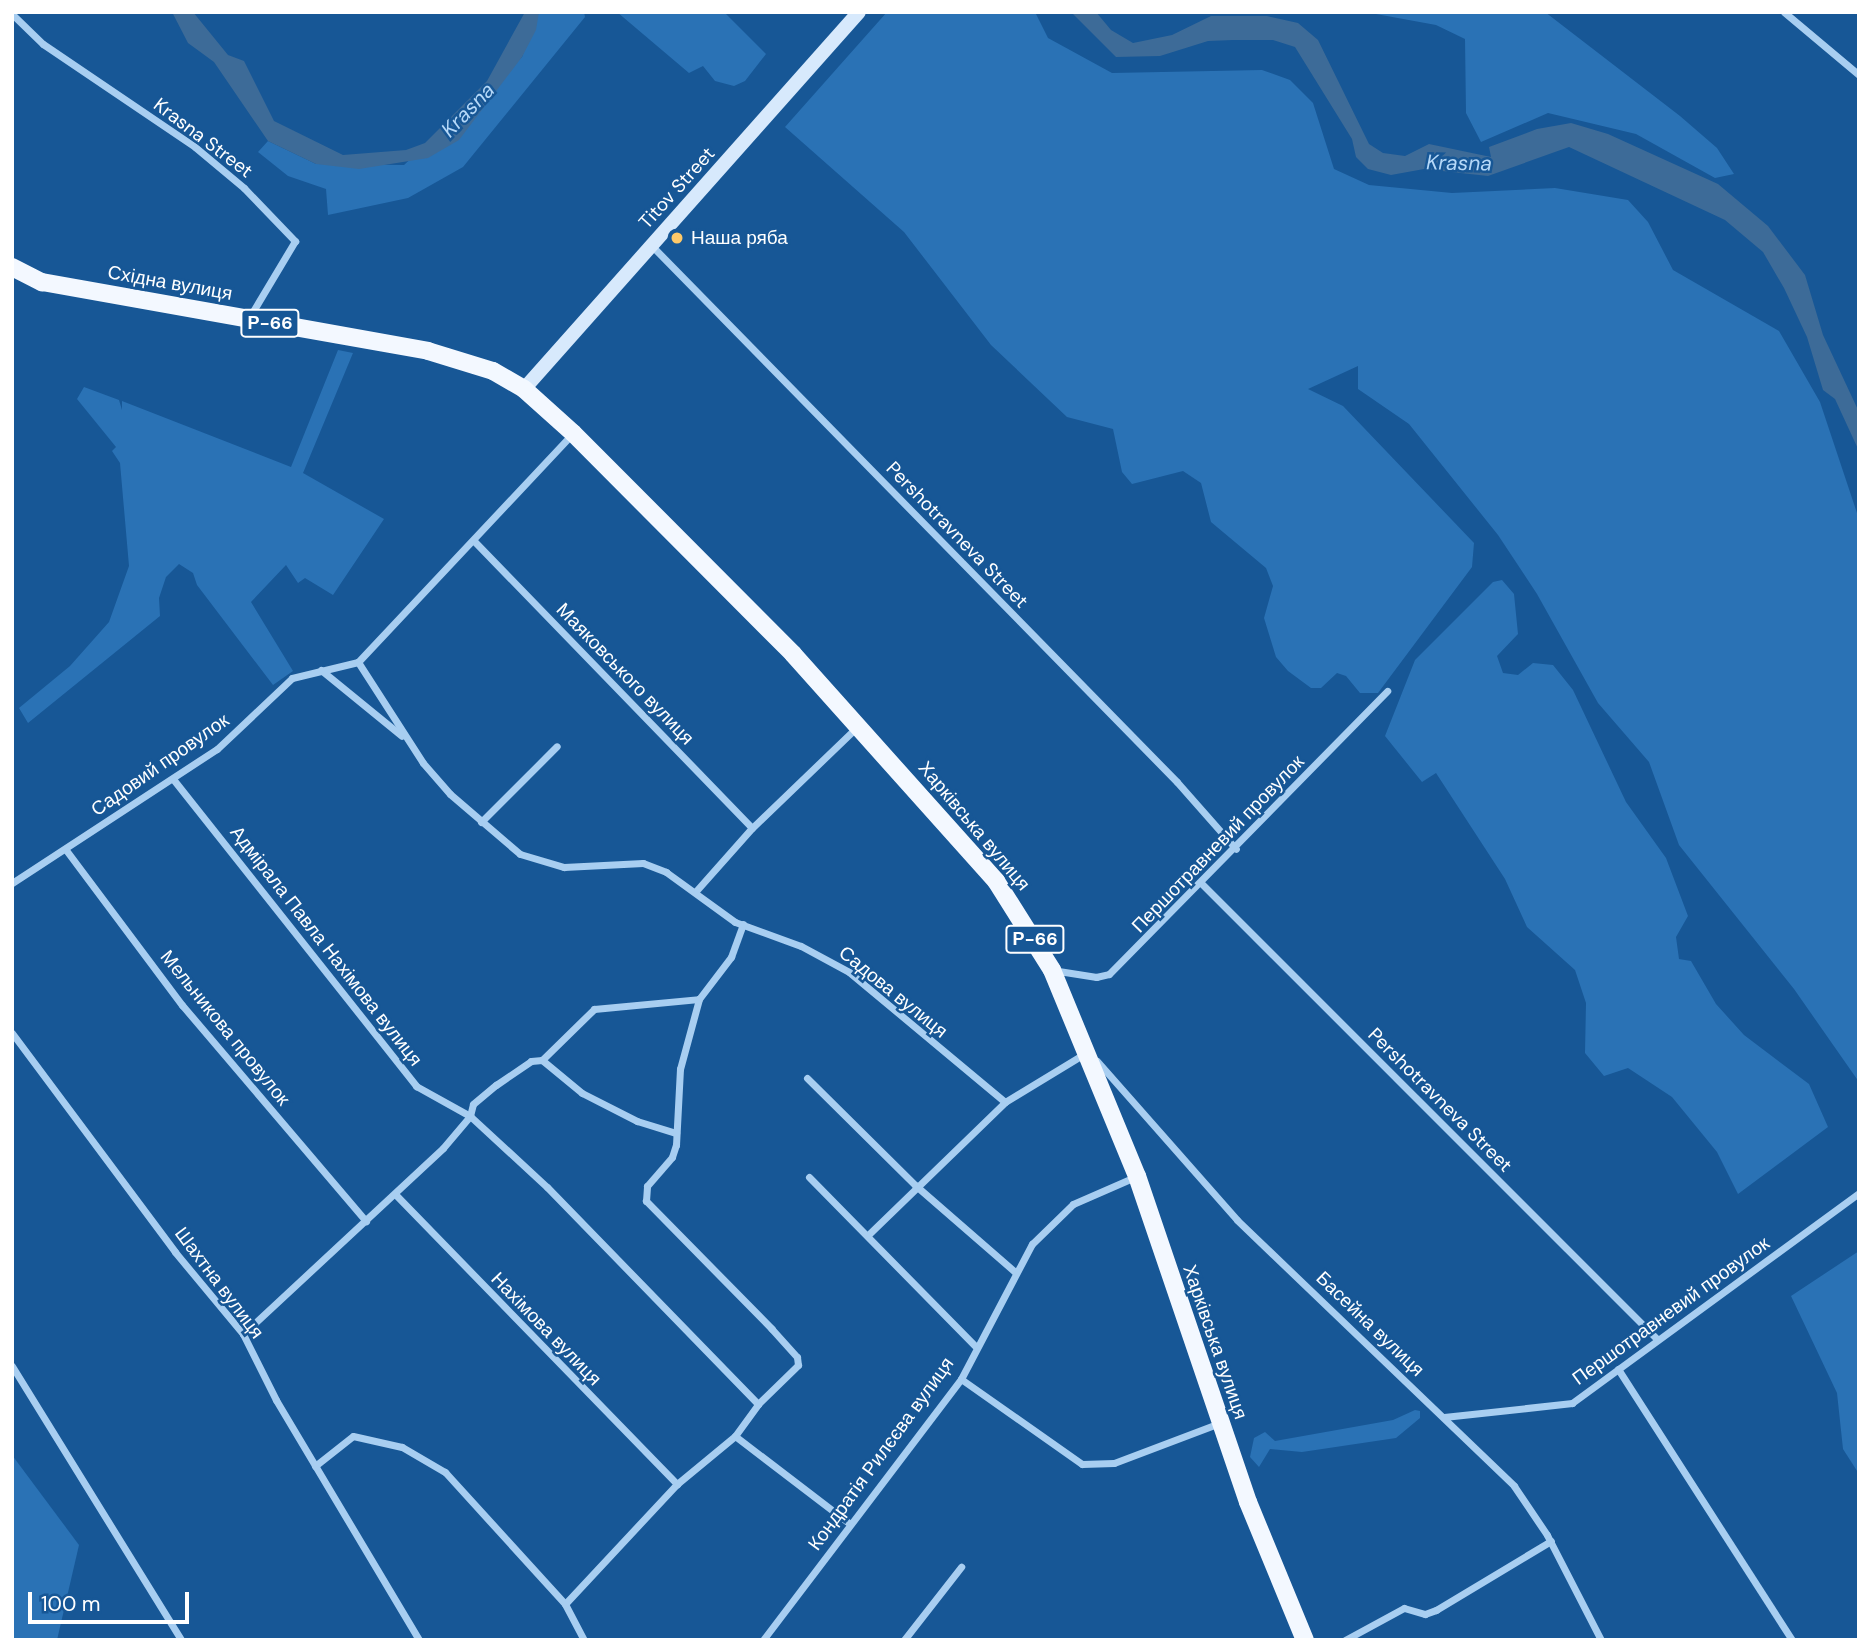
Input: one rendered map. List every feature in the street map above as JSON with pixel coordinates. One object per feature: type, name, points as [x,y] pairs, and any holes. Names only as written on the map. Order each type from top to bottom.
[{"type":"main road","name":"Східна вулиця","points":[[12,267],[42,282],[428,351],[493,371],[524,389]]},
{"type":"main road","name":"Харківська вулиця","points":[[524,389],[573,433],[719,577],[859,725],[996,881],[1052,970],[1088,1051],[1137,1176],[1220,1422],[1305,1640]]},
{"type":"street","name":"Titov Street","points":[[524,389],[859,12]]},
{"type":"street","points":[[1784,12],[1859,75]]},
{"type":"street","name":"Krasna Street","points":[[12,14],[43,44],[195,147],[244,188],[295,241],[249,319]]},
{"type":"street","name":"Pershotravneva Street","points":[[652,246],[1177,782],[1236,849]]},
{"type":"street","points":[[358,662],[475,541],[573,433]]},
{"type":"street","name":"Маяковського вулиця","points":[[475,541],[752,828]]},
{"type":"street","name":"Садовий провулок","points":[[12,883],[218,749],[292,678],[358,662]]},
{"type":"street","name":"Садова вулиця","points":[[358,662],[407,740],[450,794],[520,854],[564,867],[643,863],[696,891],[722,913],[825,957],[849,972],[1005,1102]]},
{"type":"street","points":[[321,670],[407,740]]},
{"type":"street","name":"Першотравневий провулок","points":[[1052,970],[1096,977],[1109,974],[1202,884],[1387,691]]},
{"type":"street","points":[[696,891],[752,828],[859,725]]},
{"type":"street","points":[[481,822],[557,746]]},
{"type":"street","name":"Адмірала Павла Нахімова вулиця","points":[[173,779],[416,1086],[470,1116],[586,1225],[758,1404]]},
{"type":"street","name":"Мельникова провулок","points":[[66,850],[182,1005],[366,1221]]},
{"type":"street","name":"Pershotravneva Street","points":[[1202,884],[1656,1338]]},
{"type":"street","points":[[565,1604],[677,1484],[735,1436],[758,1404],[798,1365],[797,1357],[646,1201],[647,1186],[672,1157],[680,1069],[699,999],[731,957],[743,924]]},
{"type":"street","points":[[243,1334],[395,1194],[470,1116],[473,1104],[531,1061],[542,1060],[594,1009],[699,999]]},
{"type":"street","name":"Шахтна вулиця","points":[[12,1033],[175,1252],[243,1334],[316,1466],[419,1640]]},
{"type":"street","points":[[869,1234],[915,1185],[1005,1102],[1088,1051]]},
{"type":"street","name":"Басейна вулиця","points":[[1088,1051],[1237,1220],[1514,1486],[1551,1541],[1601,1640]]},
{"type":"street","points":[[542,1060],[582,1093],[637,1122],[676,1133]]},
{"type":"street","points":[[807,1078],[915,1185],[1015,1272]]},
{"type":"street","name":"Кондратія Рилєєва вулиця","points":[[763,1640],[961,1379],[975,1346],[1001,1310],[1015,1272],[1032,1244],[1073,1204],[1137,1176]]},
{"type":"street","points":[[809,1177],[869,1234],[975,1346]]},
{"type":"street","name":"Першотравневий провулок","points":[[1444,1417],[1555,1409],[1572,1403],[1656,1338],[1859,1193]]},
{"type":"street","name":"Нахімова вулиця","points":[[395,1194],[677,1484]]},
{"type":"street","points":[[12,1366],[181,1640]]},
{"type":"street","points":[[1618,1369],[1792,1640]]},
{"type":"street","points":[[961,1379],[1082,1464],[1114,1463],[1220,1422]]},
{"type":"street","points":[[316,1466],[353,1436],[402,1447],[446,1472],[565,1604],[584,1640]]},
{"type":"street","points":[[735,1436],[850,1524]]},
{"type":"street","points":[[1345,1640],[1404,1608],[1425,1614],[1436,1610],[1551,1541]]},
{"type":"street","points":[[904,1640],[961,1567]]},
{"type":"shaded area","points":[[539,12],[584,12],[585,17],[463,167],[408,198],[328,215],[326,189],[288,176],[258,152],[268,141],[316,164],[404,165],[522,57]]},
{"type":"shaded area","points":[[617,12],[724,12],[766,54],[745,81],[734,86],[715,81],[703,66],[689,73]]},
{"type":"shaded area","points":[[887,12],[1035,12],[1048,38],[1112,73],[1262,70],[1290,80],[1313,103],[1334,169],[1369,185],[1452,193],[1555,188],[1628,200],[1648,222],[1673,270],[1779,331],[1820,402],[1859,519],[1859,1082],[1794,989],[1679,845],[1649,762],[1598,703],[1537,594],[1498,535],[1409,424],[1358,389],[1358,366],[1308,389],[1343,406],[1474,543],[1472,567],[1378,693],[1360,693],[1346,676],[1337,673],[1321,688],[1311,688],[1288,671],[1276,657],[1264,618],[1273,586],[1266,568],[1211,522],[1201,483],[1183,471],[1132,484],[1122,472],[1113,429],[1067,417],[991,345],[904,232],[785,127]]},
{"type":"shaded area","points":[[1365,12],[1545,12],[1680,116],[1717,148],[1734,174],[1715,178],[1636,134],[1548,113],[1481,142],[1466,113],[1465,39],[1436,25]]},
{"type":"shaded area","points":[[338,350],[353,353],[303,473],[384,519],[333,595],[305,578],[298,583],[286,565],[251,602],[293,671],[273,685],[197,585],[193,573],[179,564],[166,577],[159,598],[160,616],[28,723],[19,708],[70,666],[109,622],[129,566],[120,463],[112,451],[116,447],[77,399],[84,387],[119,400],[122,410],[122,401],[291,467]]},
{"type":"shaded area","points":[[1502,580],[1514,594],[1518,634],[1497,656],[1503,673],[1518,675],[1533,663],[1553,665],[1573,690],[1626,802],[1666,858],[1688,916],[1676,937],[1679,959],[1691,961],[1716,1004],[1744,1035],[1809,1084],[1828,1127],[1738,1194],[1717,1152],[1672,1097],[1628,1068],[1604,1076],[1585,1053],[1586,1003],[1575,970],[1527,927],[1505,879],[1436,773],[1422,782],[1385,736],[1415,660],[1493,582]]},
{"type":"shaded area","points":[[1859,1251],[1859,1474],[1843,1449],[1837,1393],[1791,1296]]},
{"type":"shaded area","points":[[1415,1410],[1420,1411],[1420,1418],[1396,1438],[1302,1452],[1270,1449],[1259,1467],[1250,1457],[1254,1438],[1265,1432],[1275,1441],[1393,1420]]},
{"type":"shaded area","points":[[12,1455],[79,1545],[57,1640],[12,1640]]},
{"type":"water","name":"Krasna","points":[[172,12],[193,12],[228,55],[244,61],[274,121],[343,155],[406,150],[425,143],[487,81],[525,12],[539,12],[536,30],[522,57],[459,140],[428,158],[359,169],[316,164],[268,141],[214,62],[188,43]]},
{"type":"water","name":"Krasna","points":[[1071,12],[1096,12],[1111,30],[1133,43],[1172,35],[1211,16],[1267,16],[1298,23],[1318,40],[1369,144],[1383,153],[1405,156],[1429,144],[1491,157],[1489,147],[1537,129],[1571,123],[1608,134],[1718,184],[1768,226],[1805,275],[1823,335],[1859,412],[1859,451],[1835,399],[1823,390],[1807,337],[1784,288],[1763,252],[1725,220],[1569,147],[1488,176],[1424,169],[1391,175],[1368,169],[1356,157],[1352,139],[1295,47],[1273,40],[1208,41],[1160,56],[1116,57]]},
{"type":"place","name":"Наша ряба","points":[[677,238]]}]
